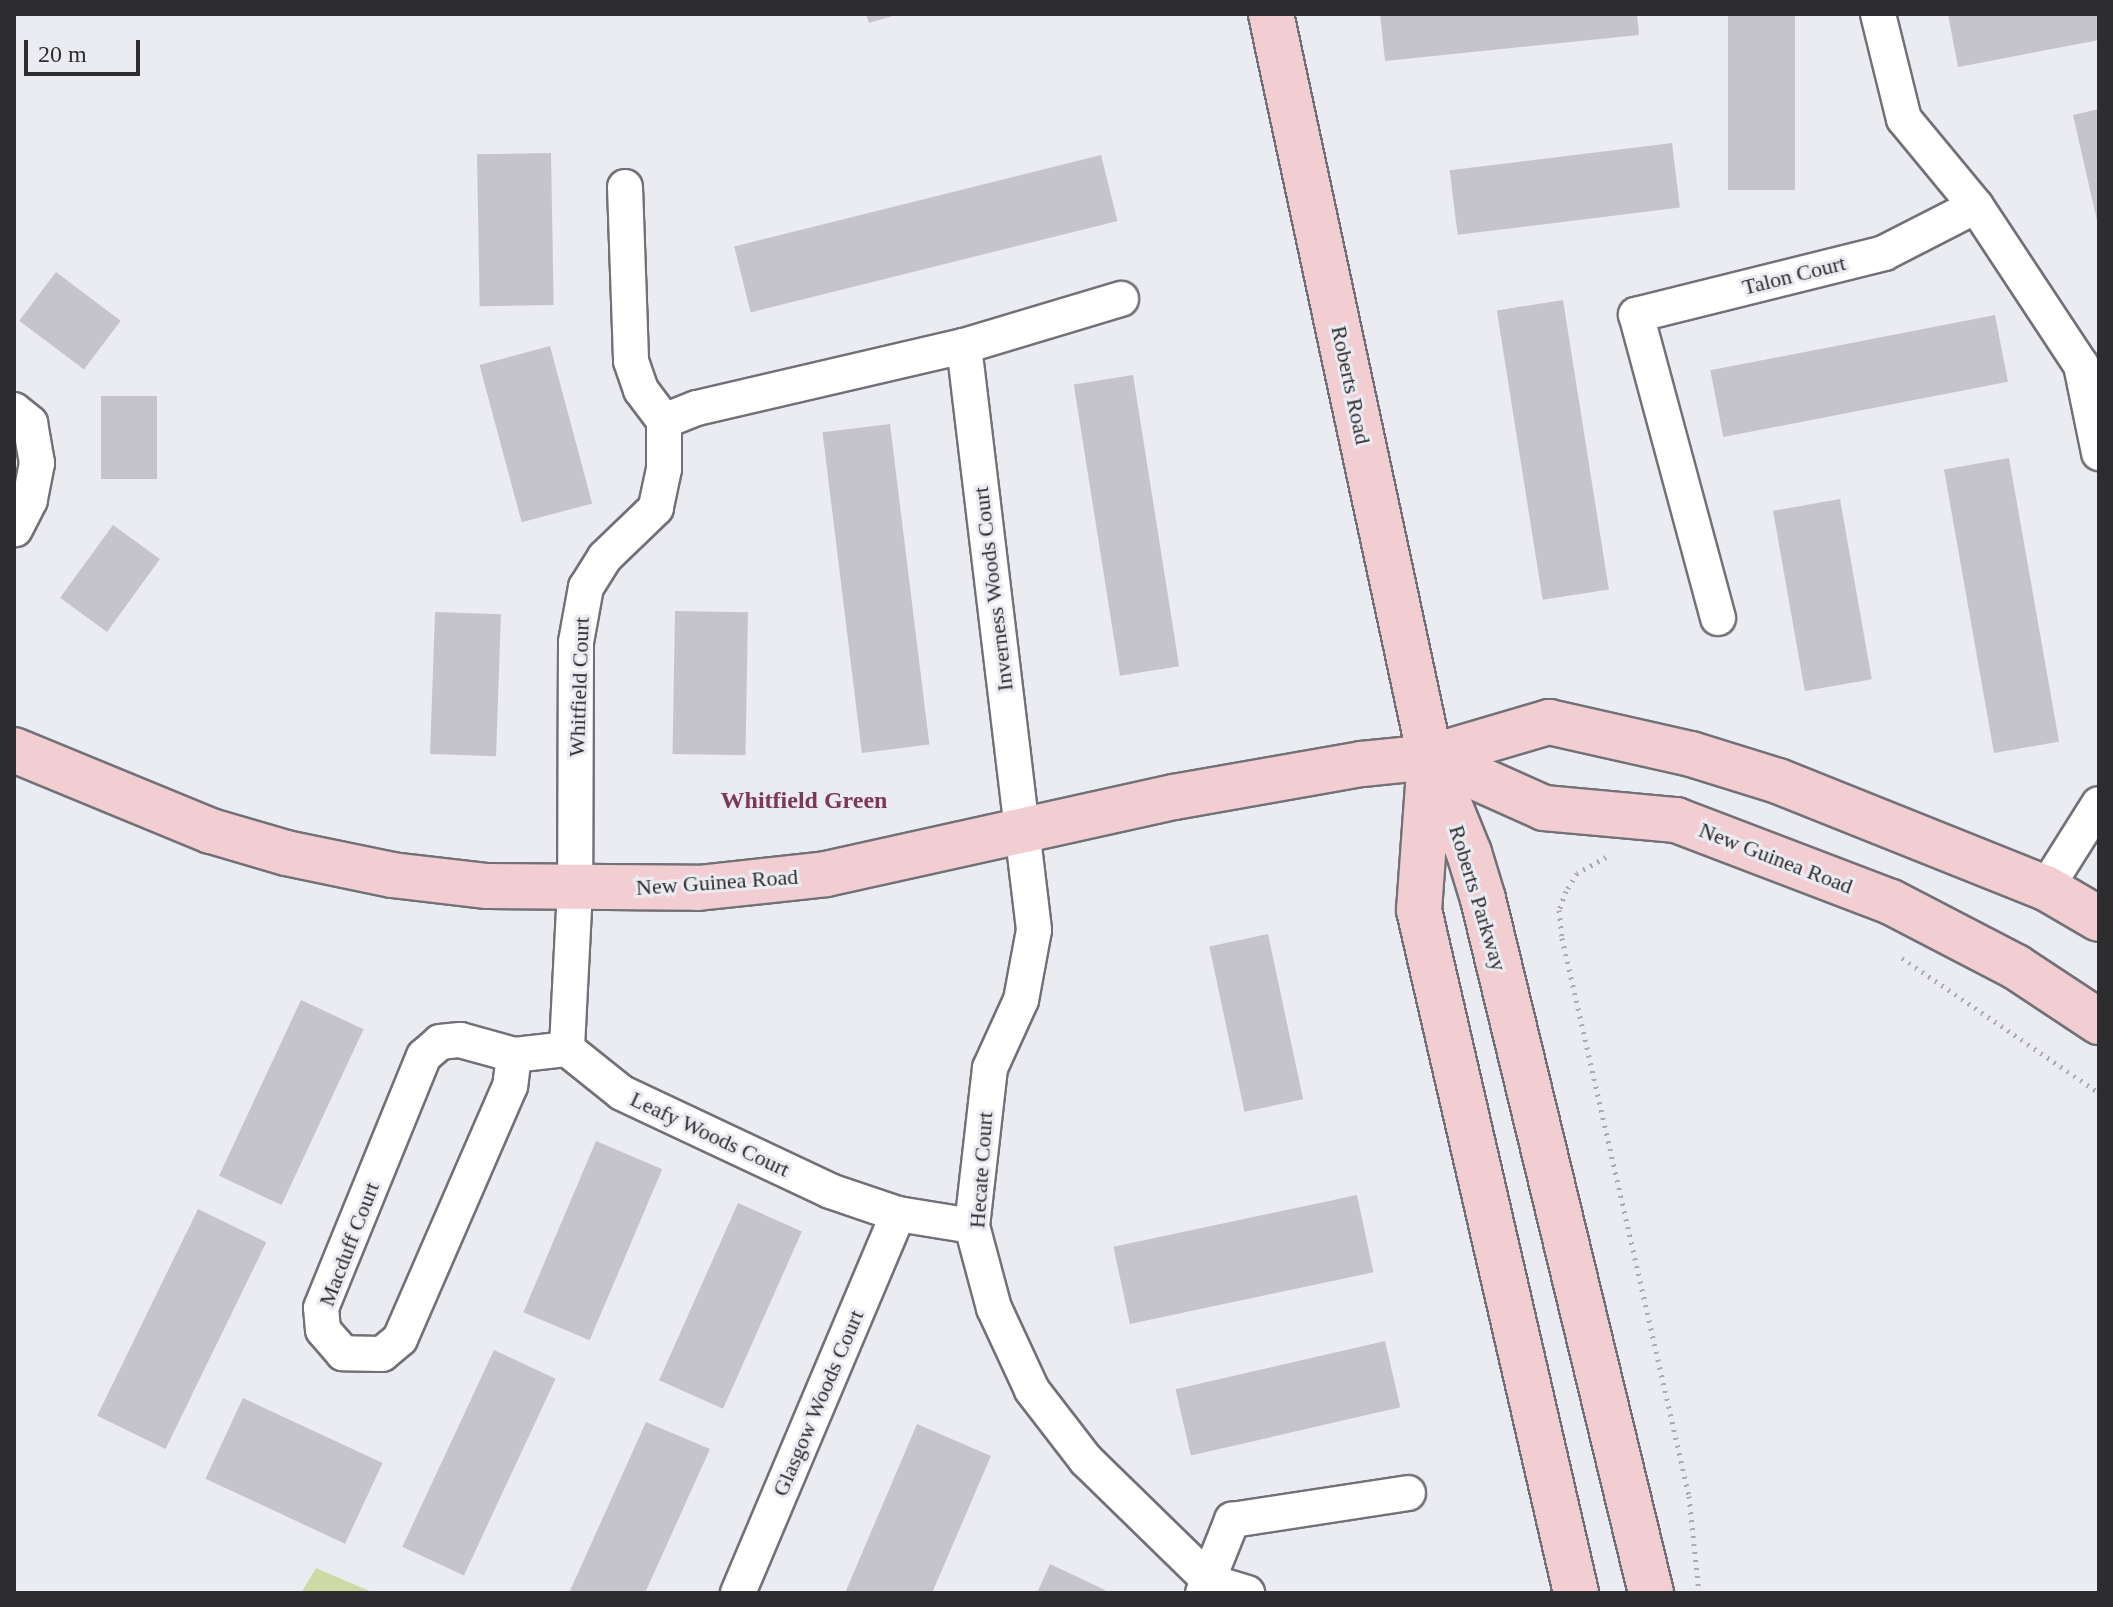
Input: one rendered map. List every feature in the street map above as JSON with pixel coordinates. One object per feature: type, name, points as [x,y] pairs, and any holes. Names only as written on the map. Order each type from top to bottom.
[{"type":"main road","name":"Roberts Road","points":[[1271,14],[1430,757]]},
{"type":"main road","name":"New Guinea Road","points":[[14,750],[211,831],[286,853],[392,875],[487,886],[698,888],[826,874],[1174,797],[1362,764],[1430,757],[1549,722],[1691,754],[1778,781],[2097,911]]},
{"type":"main road","name":"New Guinea Road","points":[[1430,757],[1544,808],[1676,820],[1891,902],[2016,967],[2099,1022]]},
{"type":"main road","name":"Roberts Parkway","points":[[1430,757],[1419,910],[1576,1593]]},
{"type":"main road","name":"Roberts Parkway","points":[[1430,757],[1469,853],[1483,899],[1651,1593]]},
{"type":"street","points":[[1878,14],[1904,119],[1976,206],[2090,363],[2099,453]]},
{"type":"street","points":[[625,187],[631,361],[641,390],[664,421],[697,408],[964,346],[1121,299]]},
{"type":"street","name":"Talon Court","points":[[1718,618],[1636,315],[1884,253],[1976,206]]},
{"type":"street","name":"Inverness Woods Court","points":[[964,346],[1022,831]]},
{"type":"street","points":[[14,410],[30,423],[37,463],[30,500],[15,529]]},
{"type":"street","name":"Whitfield Court","points":[[575,889],[576,642],[586,587],[605,557],[656,508],[664,469],[664,421]]},
{"type":"street","points":[[2046,888],[2099,804]]},
{"type":"street","name":"Hecate Court","points":[[1022,831],[1034,930],[1021,1000],[990,1068],[972,1226],[994,1308],[1032,1390],[1086,1460],[1207,1587],[1247,1593]]},
{"type":"street","points":[[567,1049],[575,889]]},
{"type":"street","name":"Macduff Court","points":[[514,1055],[510,1086],[400,1339],[382,1354],[343,1353],[323,1330],[321,1308],[424,1056],[440,1042],[460,1040],[514,1055],[567,1049]]},
{"type":"street","name":"Leafy Woods Court","points":[[567,1049],[622,1093],[830,1191],[898,1214],[972,1226]]},
{"type":"street","name":"Glasgow Woods Court","points":[[738,1593],[898,1214]]},
{"type":"street","points":[[1207,1587],[1232,1520],[1408,1493]]},
{"type":"path","points":[[1615,855],[1595,860],[1577,873],[1559,910],[1562,938],[1689,1496],[1699,1593]]},
{"type":"path","points":[[1892,951],[2099,1093]]},
{"type":"green space","points":[[316,1568],[374,1593],[301,1593]]},
{"type":"building","points":[[866,14],[896,14],[896,15],[869,23]]},
{"type":"building","points":[[1380,14],[1637,14],[1639,35],[1385,61]]},
{"type":"building","points":[[1728,14],[1795,14],[1795,190],[1728,190]]},
{"type":"building","points":[[1948,14],[2099,14],[2099,40],[1958,67]]},
{"type":"building","points":[[2099,109],[2099,225],[2098,225],[2073,115]]},
{"type":"building","points":[[1672,143],[1680,208],[1458,235],[1450,170]]},
{"type":"building","points":[[551,153],[554,305],[480,306],[477,154]]},
{"type":"building","points":[[1101,155],[1117,221],[751,312],[734,246]]},
{"type":"building","points":[[56,272],[121,321],[84,369],[19,321]]},
{"type":"building","points":[[1563,300],[1609,589],[1543,600],[1497,310]]},
{"type":"building","points":[[1995,315],[2008,382],[1723,437],[1710,370]]},
{"type":"building","points":[[550,346],[592,503],[522,522],[479,365]]},
{"type":"building","points":[[1133,375],[1179,666],[1120,676],[1074,384]]},
{"type":"building","points":[[101,396],[157,396],[157,479],[101,479]]},
{"type":"building","points":[[890,424],[929,745],[862,753],[823,432]]},
{"type":"building","points":[[2009,458],[2059,742],[1994,753],[1944,469]]},
{"type":"building","points":[[1840,499],[1872,679],[1805,691],[1773,511]]},
{"type":"building","points":[[113,525],[160,559],[107,632],[60,598]]},
{"type":"building","points":[[675,611],[748,612],[745,755],[673,754]]},
{"type":"building","points":[[435,612],[501,614],[496,756],[430,754]]},
{"type":"building","points":[[1268,934],[1303,1099],[1244,1112],[1209,946]]},
{"type":"building","points":[[301,1000],[364,1029],[282,1205],[219,1176]]},
{"type":"building","points":[[596,1141],[662,1169],[590,1340],[523,1312]]},
{"type":"building","points":[[1357,1195],[1373,1272],[1130,1324],[1113,1247]]},
{"type":"building","points":[[738,1203],[802,1231],[723,1409],[659,1380]]},
{"type":"building","points":[[198,1209],[266,1242],[165,1449],[97,1416]]},
{"type":"building","points":[[1385,1341],[1400,1407],[1191,1456],[1176,1389]]},
{"type":"building","points":[[494,1350],[556,1379],[464,1575],[402,1547]]},
{"type":"building","points":[[243,1398],[383,1463],[345,1544],[205,1479]]},
{"type":"building","points":[[646,1422],[710,1449],[645,1593],[569,1593]]},
{"type":"building","points":[[917,1424],[991,1456],[932,1593],[845,1593]]},
{"type":"building","points":[[1050,1564],[1105,1590],[1103,1593],[1037,1593]]},
{"type":"district","name":"Whitfield Green","points":[[804,801]]}]
